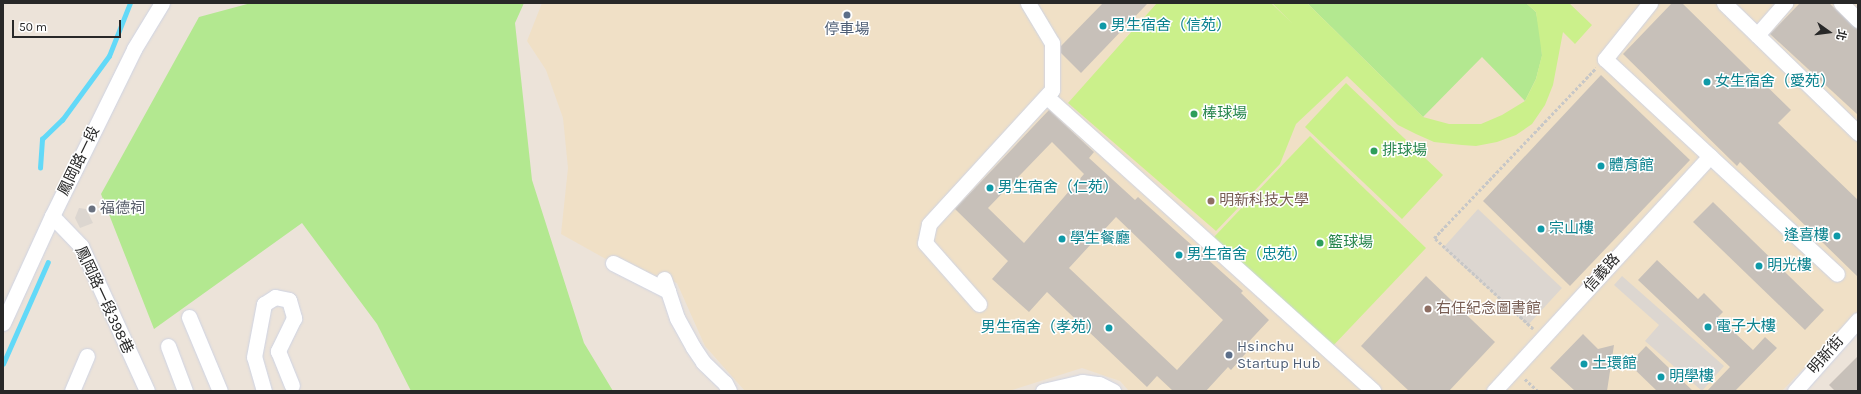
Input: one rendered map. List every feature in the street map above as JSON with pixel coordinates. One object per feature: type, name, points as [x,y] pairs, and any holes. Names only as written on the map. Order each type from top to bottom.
[{"type":"street","name":"鳳岡路一段","points":[[3,323],[52,216],[134,49],[162,3]]},
{"type":"street","points":[[979,304],[925,243],[928,224],[1052,90],[1052,43],[1028,3]]},
{"type":"street","points":[[1650,3],[1605,59],[1837,274]]},
{"type":"street","points":[[1724,3],[1858,133]]},
{"type":"street","points":[[1757,34],[1785,3]]},
{"type":"street","points":[[1841,3],[1858,20]]},
{"type":"street","points":[[1047,97],[1373,391]]},
{"type":"street","name":"信義路","points":[[1494,391],[1710,156]]},
{"type":"street","name":"鳳岡路一段398巷","points":[[52,216],[81,246],[147,391]]},
{"type":"street","points":[[613,263],[666,285],[677,318],[693,347],[703,362],[725,383],[729,391]]},
{"type":"street","points":[[264,391],[254,357],[264,304],[275,297],[289,300],[294,318],[278,351],[292,385]]},
{"type":"street","points":[[189,317],[220,391]]},
{"type":"street","name":"明新街","points":[[1795,391],[1858,320]]},
{"type":"street","points":[[168,346],[185,391]]},
{"type":"street","points":[[72,391],[87,356]]},
{"type":"street","points":[[1043,391],[1082,382],[1099,384],[1113,391]]},
{"type":"path","points":[[1543,338],[1434,238],[1605,59]]},
{"type":"shaded area","name":"明新科技大學","points":[[542,3],[1858,3],[1858,312],[1782,391],[1129,391],[1120,381],[1082,368],[1009,391],[745,391],[705,346],[677,283],[613,263],[561,234],[568,168],[563,118],[546,70],[527,41]]},
{"type":"shaded area","points":[[79,208],[86,209],[93,223],[80,228],[75,218]]},
{"type":"shaded area","points":[[1478,209],[1562,288],[1528,325],[1443,248]]},
{"type":"shaded area","points":[[1622,276],[1724,366],[1702,391],[1645,341],[1659,325],[1614,285]]},
{"type":"green space","points":[[251,3],[524,3],[515,23],[532,180],[584,343],[613,391],[411,391],[377,324],[302,223],[154,329],[101,194],[199,17]]},
{"type":"green space","name":"棒球場","points":[[1157,3],[1271,3],[1292,23],[1272,3],[1307,3],[1423,117],[1449,124],[1481,124],[1502,115],[1525,101],[1536,79],[1542,55],[1536,12],[1526,3],[1569,3],[1592,25],[1575,44],[1563,32],[1553,85],[1545,105],[1532,124],[1516,135],[1497,142],[1476,146],[1434,142],[1398,125],[1347,76],[1296,124],[1280,164],[1216,231],[1068,103]]},
{"type":"green space","points":[[1307,3],[1526,3],[1536,12],[1541,37],[1542,56],[1536,79],[1525,101],[1482,57],[1423,117]]},
{"type":"green space","name":"排球場","points":[[1346,83],[1443,175],[1402,219],[1305,127]]},
{"type":"green space","name":"籃球場","points":[[1310,136],[1426,248],[1330,349],[1214,237]]},
{"type":"building","name":"男生宿舍（信苑）","points":[[1103,3],[1148,3],[1081,73],[1061,53],[1061,46]]},
{"type":"building","name":"女生宿舍（愛苑）","points":[[1672,3],[1682,3],[1791,110],[1778,123],[1858,200],[1858,277],[1740,162],[1737,166],[1623,54]]},
{"type":"building","points":[[1800,3],[1829,3],[1858,30],[1858,115],[1770,34]]},
{"type":"building","name":"體育館","points":[[1601,75],[1690,160],[1570,286],[1483,201]]},
{"type":"building","points":[[1049,110],[1094,152],[1089,158],[1135,200],[1138,197],[1243,291],[1241,293],[1269,320],[1242,349],[1246,353],[1231,370],[1228,367],[1206,391],[1173,391],[1157,376],[1147,387],[1047,292],[1029,312],[992,279],[1008,261],[955,209]],"holes":[[[1052,142],[1084,174],[1024,243],[988,208]],[[1116,217],[1223,320],[1177,370],[1069,268]]]},
{"type":"building","name":"明光樓","points":[[1713,202],[1824,310],[1805,330],[1693,222]]},
{"type":"building","name":"電子大樓","points":[[1657,260],[1698,299],[1704,293],[1723,312],[1718,317],[1753,350],[1765,337],[1777,348],[1735,391],[1707,391],[1730,367],[1638,280]]},
{"type":"building","name":"右任紀念圖書館","points":[[1426,276],[1495,342],[1449,391],[1409,391],[1361,346]]},
{"type":"building","name":"土環館","points":[[1583,334],[1598,349],[1614,345],[1607,391],[1575,391],[1550,368]]},
{"type":"building","name":"明學樓","points":[[1646,346],[1693,391],[1657,391],[1629,364]]},
{"type":"building","points":[[1858,356],[1858,391],[1835,391],[1829,385]]},
{"type":"waterway","points":[[40,168],[42,139],[62,120],[109,56],[130,3]]},
{"type":"waterway","points":[[3,364],[48,262]]},
{"type":"place","name":"停車場","points":[[847,15]]},
{"type":"place","name":"男生宿舍（信苑）","points":[[1103,26]]},
{"type":"place","name":"女生宿舍（愛苑）","points":[[1707,82]]},
{"type":"place","name":"棒球場","points":[[1194,114]]},
{"type":"place","name":"排球場","points":[[1374,151]]},
{"type":"place","name":"體育館","points":[[1601,166]]},
{"type":"place","name":"男生宿舍（仁苑）","points":[[990,188]]},
{"type":"place","name":"明新科技大學","points":[[1211,201]]},
{"type":"place","name":"福德祠","points":[[92,209]]},
{"type":"place","name":"宗山樓","points":[[1541,229]]},
{"type":"place","name":"逢喜樓","points":[[1837,236]]},
{"type":"place","name":"學生餐廳","points":[[1062,239]]},
{"type":"place","name":"籃球場","points":[[1320,243]]},
{"type":"place","name":"男生宿舍（忠苑）","points":[[1179,255]]},
{"type":"place","name":"明光樓","points":[[1759,266]]},
{"type":"place","name":"右任紀念圖書館","points":[[1428,309]]},
{"type":"place","name":"電子大樓","points":[[1708,327]]},
{"type":"place","name":"男生宿舍（孝苑）","points":[[1109,328]]},
{"type":"place","name":"Hsinchu Startup Hub","points":[[1229,355]]},
{"type":"place","name":"土環館","points":[[1584,364]]},
{"type":"place","name":"明學樓","points":[[1661,377]]}]
